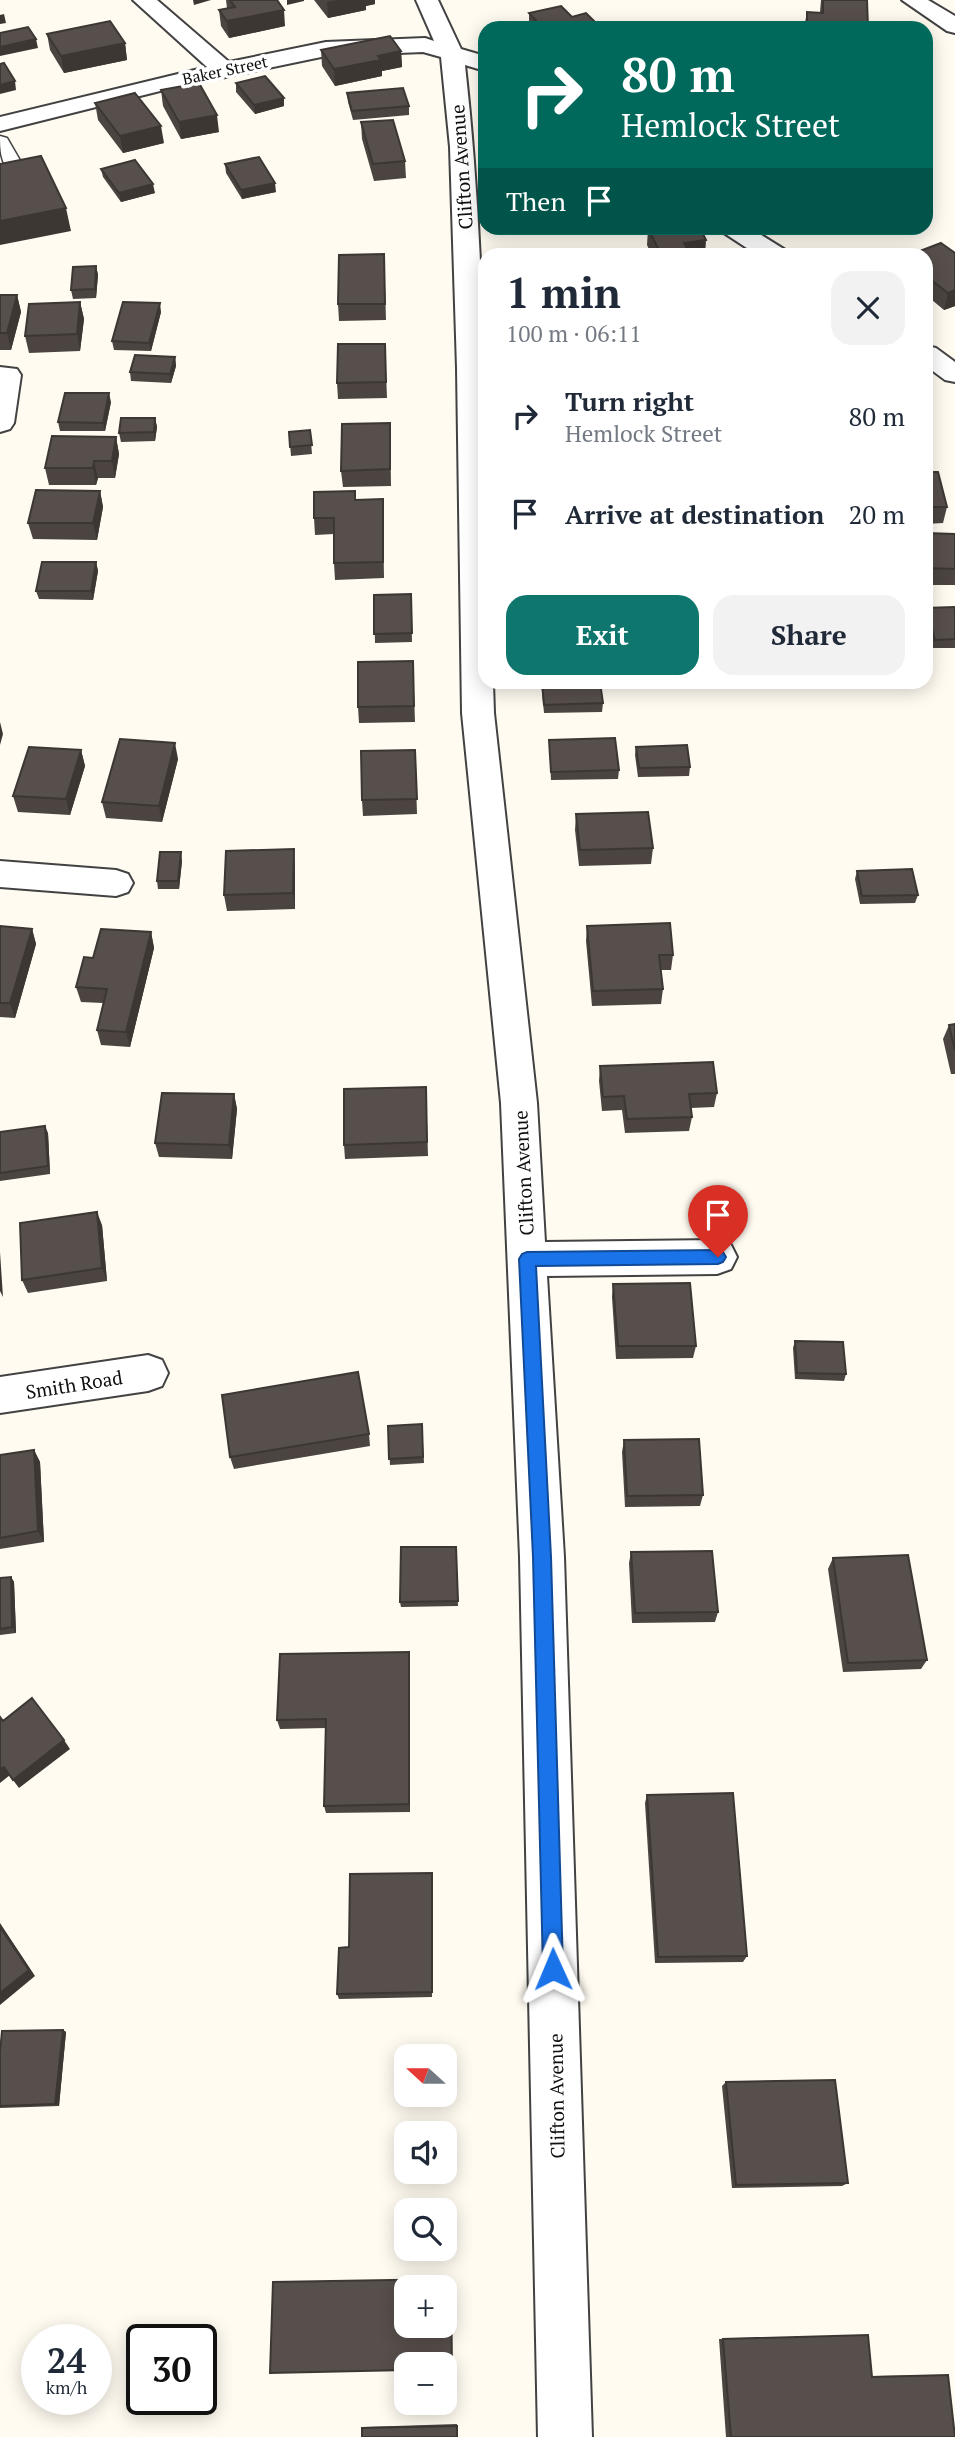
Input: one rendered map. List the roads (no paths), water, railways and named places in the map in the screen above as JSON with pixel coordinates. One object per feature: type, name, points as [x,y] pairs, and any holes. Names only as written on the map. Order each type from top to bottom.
[{"type":"street","points":[[144,0],[224,70]]},
{"type":"street","name":"Clifton Avenue","points":[[427,0],[468,59],[462,147],[471,368],[478,713],[519,1104],[527,1259],[542,1557],[565,2437]]},
{"type":"street","points":[[913,0],[955,26]]},
{"type":"street","name":"Baker Street","points":[[0,124],[224,70],[326,49],[425,45],[468,59]]},
{"type":"street","points":[[744,235],[765,248]]},
{"type":"street","points":[[933,359],[955,374]]},
{"type":"street","points":[[0,423],[4,375]]},
{"type":"street","points":[[0,874],[116,883]]},
{"type":"street","points":[[527,1259],[718,1257]]},
{"type":"street","name":"Smith Road","points":[[0,1395],[148,1373]]},
{"type":"lane","points":[[0,142],[16,169]]}]
